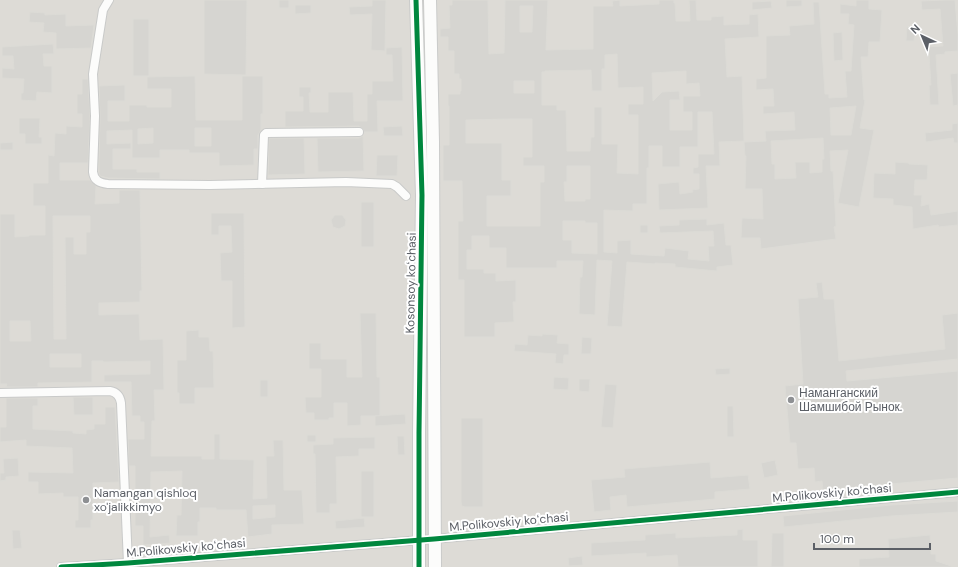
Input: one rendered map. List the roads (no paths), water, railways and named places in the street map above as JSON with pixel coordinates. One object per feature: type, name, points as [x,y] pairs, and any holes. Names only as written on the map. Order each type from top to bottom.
[{"type":"street","points":[[109,0],[103,10],[93,74],[95,116],[93,176],[95,179],[102,183],[108,184],[210,185],[346,182],[392,184],[406,196]]},
{"type":"street","name":"Kosonsoy koʻchasi","points":[[416,0],[422,196],[419,567]]},
{"type":"street","name":"Kosonsoy koʻchasi","points":[[430,0],[433,142],[434,567]]},
{"type":"street","points":[[262,184],[264,135],[266,133],[359,132]]},
{"type":"street","points":[[0,394],[110,391],[114,392],[118,396],[121,403],[128,563]]},
{"type":"street","name":"M.Polikovskiy koʻchasi","points":[[61,567],[434,539],[958,492]]},
{"type":"place","name":"Наманганский Шамшибой Рынок.","points":[[791,400]]},
{"type":"place","name":"Namangan qishloq xo'jalikkimyo","points":[[86,500]]}]
